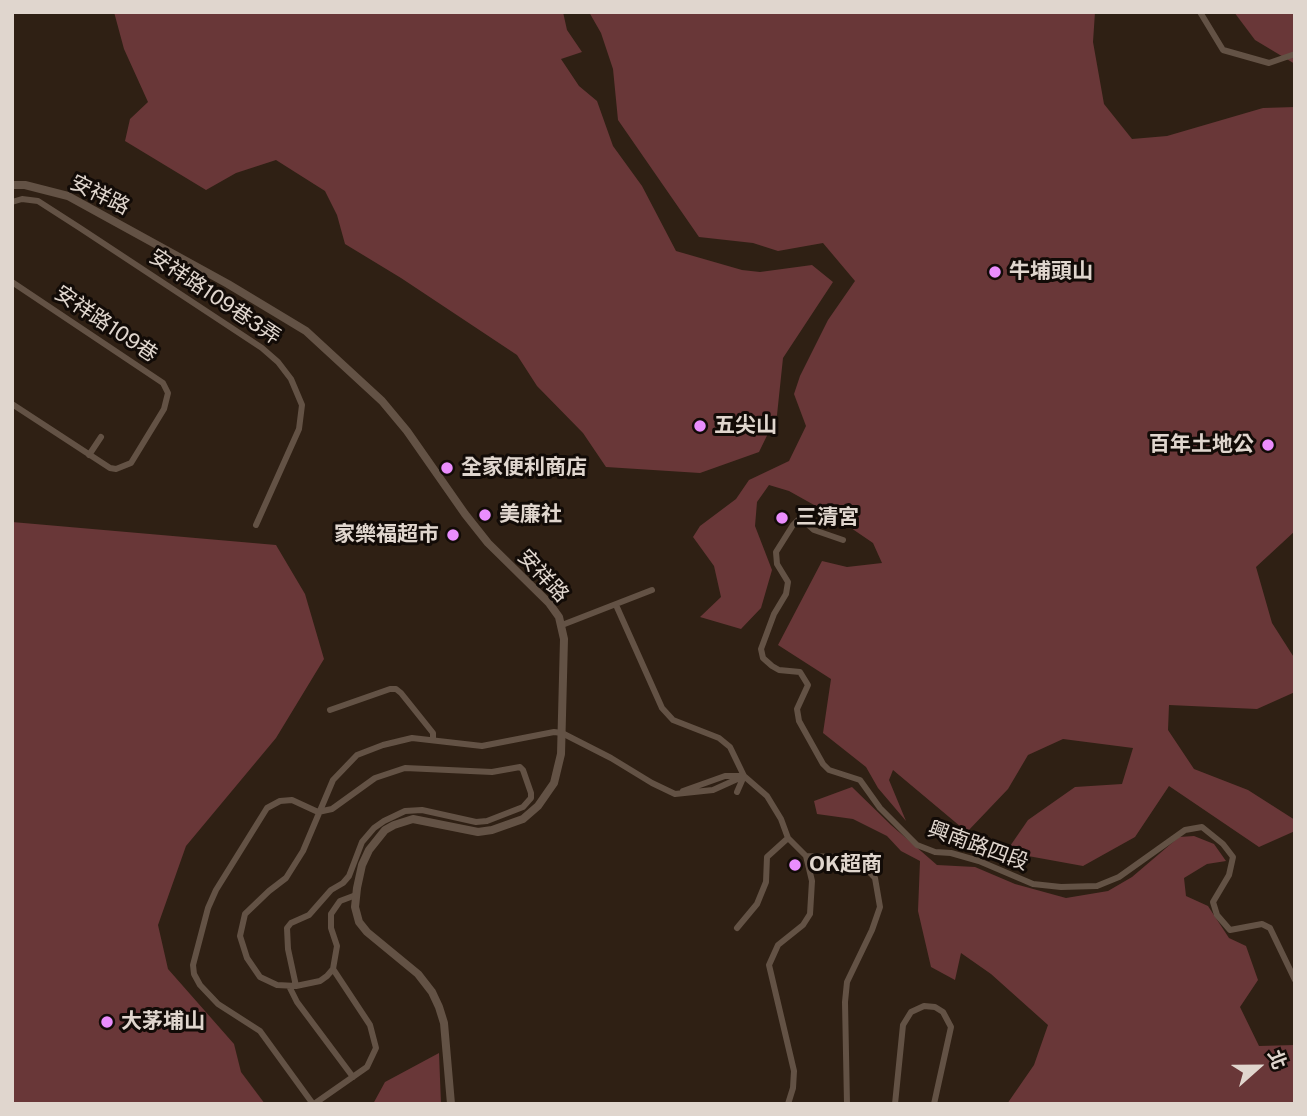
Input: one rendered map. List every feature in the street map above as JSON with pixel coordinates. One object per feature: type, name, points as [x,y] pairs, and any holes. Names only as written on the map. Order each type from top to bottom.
[{"type":"street","points":[[1200,12],[1223,50],[1269,63],[1295,54]]},
{"type":"street","name":"安祥路","points":[[12,185],[25,185],[68,196],[228,284],[306,331],[382,401],[407,431],[464,514],[488,543],[549,603],[562,625],[564,639],[561,754],[554,783],[538,806],[523,819],[500,828],[478,832],[413,819],[394,825],[385,830],[369,850],[362,865],[355,906],[359,922],[367,932],[418,974],[432,992],[439,1007],[445,1035],[450,1104]]},
{"type":"street","name":"安祥路109巷3弄","points":[[12,202],[22,199],[38,201],[262,348],[278,362],[291,379],[302,405],[299,429],[256,525]]},
{"type":"street","name":"安祥路109巷","points":[[12,282],[163,383],[168,393],[164,409],[131,463],[116,469],[89,455],[12,404]]},
{"type":"street","points":[[89,455],[101,437]]},
{"type":"street","name":"興南路四段","points":[[843,540],[814,530],[804,521],[798,520],[793,525],[776,552],[777,564],[788,582],[786,594],[774,614],[761,649],[763,658],[772,666],[779,670],[800,672],[808,685],[797,709],[799,721],[823,764],[830,770],[860,780],[880,808],[916,845],[935,852],[951,853],[979,861],[1033,884],[1061,887],[1097,886],[1119,877],[1185,830],[1202,827],[1223,844],[1233,857],[1229,875],[1213,902],[1217,915],[1230,930],[1262,924],[1270,928],[1295,980]]},
{"type":"street","points":[[562,625],[652,590]]},
{"type":"street","points":[[616,605],[662,708],[673,720],[719,738],[730,747],[744,776],[767,796],[788,838],[806,856],[812,881],[810,914],[803,925],[778,945],[769,964],[794,1071],[788,1104]]},
{"type":"street","points":[[330,710],[396,689],[433,733],[433,740]]},
{"type":"street","points":[[356,895],[340,901],[331,914],[331,928],[337,946],[333,969],[320,981],[292,986],[276,985],[260,977],[247,958],[240,936],[245,914],[286,877],[303,851],[317,812],[333,780],[357,755],[383,745],[412,738],[482,746],[554,732],[562,733],[611,758],[675,794],[713,790],[744,776]]},
{"type":"street","points":[[333,969],[370,1025],[376,1048],[367,1067],[353,1077],[313,1104],[260,1031],[218,1004],[194,974],[193,965],[208,908],[216,890],[267,808],[280,801],[292,800],[317,812],[332,810],[375,778],[405,768],[492,772],[520,767],[531,793],[531,798],[523,807],[487,821],[476,822],[422,810],[405,811],[384,821],[362,842],[349,876],[343,883],[331,890],[309,915],[291,923],[287,928],[292,986],[297,1002],[353,1077]]},
{"type":"street","points":[[737,792],[744,776]]},
{"type":"street","points":[[737,928],[757,904],[766,881],[767,857],[788,838]]},
{"type":"street","points":[[806,856],[843,857],[861,863],[875,878],[880,907],[847,982],[847,1104]]},
{"type":"street","points":[[895,1104],[903,1025],[911,1013],[923,1006],[935,1007],[943,1012],[951,1027],[934,1104]]},
{"type":"shaded area","points":[[114,12],[563,12],[567,30],[582,52],[561,59],[579,86],[597,101],[613,146],[642,186],[676,251],[742,270],[760,272],[812,265],[833,282],[783,358],[777,415],[759,452],[700,473],[606,467],[583,433],[537,386],[517,355],[345,244],[337,215],[325,191],[276,160],[236,173],[206,190],[125,141],[130,119],[148,102],[124,49]]},
{"type":"shaded area","points":[[589,12],[1095,12],[1093,42],[1104,104],[1132,139],[1167,136],[1263,108],[1295,107],[1295,531],[1256,567],[1272,623],[1295,659],[1295,692],[1257,709],[1169,705],[1168,730],[1194,769],[1248,790],[1295,820],[1295,831],[1259,847],[1169,786],[1135,837],[1083,866],[1006,852],[1028,820],[1075,787],[1122,784],[1133,748],[1063,739],[1028,755],[1008,789],[967,832],[893,770],[889,780],[906,821],[878,788],[866,767],[823,733],[831,679],[778,645],[822,561],[847,567],[882,563],[873,543],[832,515],[789,491],[769,485],[757,502],[755,526],[772,570],[761,608],[741,629],[700,617],[721,597],[714,566],[693,537],[700,526],[736,499],[749,480],[789,461],[806,426],[794,394],[800,376],[828,320],[855,281],[823,243],[778,251],[753,243],[699,237],[618,120],[613,69],[601,33]]},
{"type":"shaded area","points":[[1234,12],[1295,12],[1295,64],[1255,40]]},
{"type":"shaded area","points":[[12,522],[276,545],[305,594],[324,659],[276,738],[186,846],[158,925],[168,969],[234,1044],[241,1072],[265,1104],[12,1104]]},
{"type":"shaded area","points":[[852,787],[937,865],[975,867],[1015,884],[1066,898],[1108,891],[1132,877],[1179,837],[1194,836],[1214,844],[1226,861],[1207,864],[1184,878],[1186,896],[1208,906],[1229,938],[1246,946],[1258,980],[1240,1007],[1259,1046],[1295,1045],[1295,1104],[1007,1104],[1034,1065],[1048,1025],[991,974],[961,953],[955,980],[931,967],[918,911],[920,861],[901,851],[887,836],[853,819],[817,814],[814,801]]},
{"type":"shaded area","points":[[439,1053],[441,1104],[373,1104],[385,1082]]},
{"type":"place","name":"牛埔頭山","points":[[995,272]]},
{"type":"place","name":"五尖山","points":[[700,426]]},
{"type":"place","name":"百年土地公","points":[[1268,445]]},
{"type":"place","name":"全家便利商店","points":[[447,468]]},
{"type":"place","name":"美廉社","points":[[485,515]]},
{"type":"place","name":"三清宮","points":[[782,518]]},
{"type":"place","name":"家樂福超市","points":[[453,535]]},
{"type":"place","name":"OK超商","points":[[795,865]]},
{"type":"place","name":"大茅埔山","points":[[107,1022]]}]
